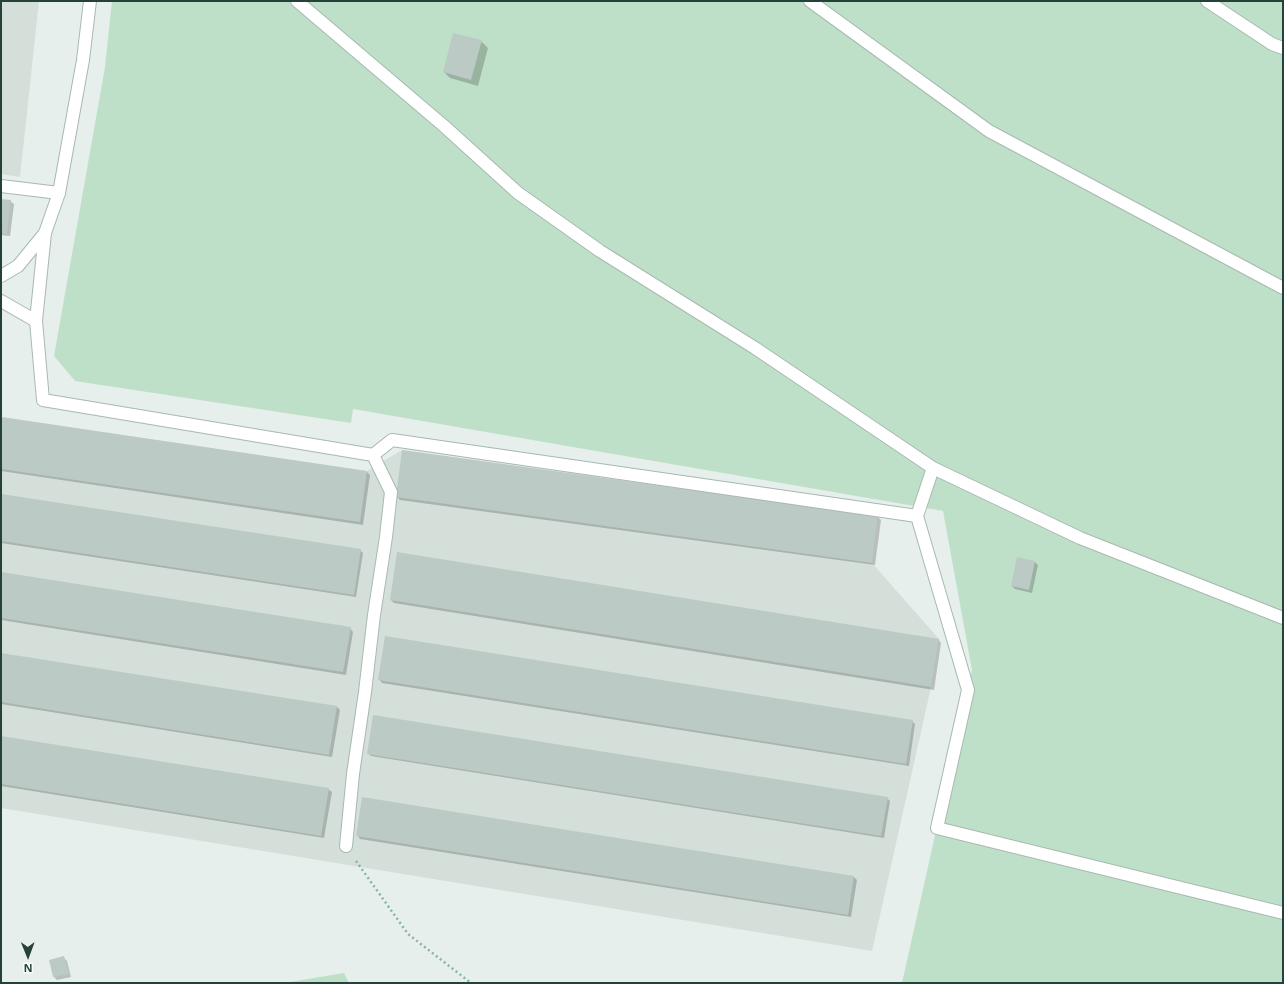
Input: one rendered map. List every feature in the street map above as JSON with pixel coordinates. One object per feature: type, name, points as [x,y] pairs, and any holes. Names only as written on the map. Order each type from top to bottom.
[{"type":"street","points":[[90,1],[83,60],[59,193],[45,234],[36,321],[43,400],[373,455],[392,440],[917,516]]},
{"type":"street","points":[[297,1],[444,126],[518,193],[600,251],[755,348],[934,468],[1080,538],[1283,618]]},
{"type":"street","points":[[810,1],[990,131],[1283,288]]},
{"type":"street","points":[[1207,1],[1272,44],[1283,48]]},
{"type":"street","points":[[1,186],[59,193]]},
{"type":"street","points":[[1,276],[18,266],[45,234]]},
{"type":"street","points":[[1,301],[36,321]]},
{"type":"street","points":[[346,846],[353,774],[391,492],[373,455]]},
{"type":"street","points":[[934,468],[917,516],[968,690],[937,828],[1283,913]]},
{"type":"path","points":[[346,846],[408,934],[470,983]]},
{"type":"shaded area","points":[[1,1],[39,1],[20,177],[1,174]]},
{"type":"shaded area","points":[[1,417],[367,471],[402,450],[878,516],[872,563],[939,639],[931,687],[872,951],[1,808]]},
{"type":"green space","points":[[112,1],[1283,1],[1283,983],[902,983],[972,670],[943,511],[353,409],[351,423],[75,381],[54,356],[105,67]]},
{"type":"green space","points":[[344,973],[349,983],[284,983]]},
{"type":"building","points":[[453,33],[482,40],[471,80],[443,72]]},
{"type":"building","points":[[1,199],[11,200],[7,234],[1,233]]},
{"type":"building","points":[[1,417],[367,471],[360,522],[1,469]]},
{"type":"building","points":[[402,450],[878,516],[872,563],[396,497]]},
{"type":"building","points":[[1,494],[361,549],[354,595],[1,541]]},
{"type":"building","points":[[397,552],[939,639],[931,687],[390,600]]},
{"type":"building","points":[[1017,557],[1035,561],[1029,590],[1011,586]]},
{"type":"building","points":[[1,572],[351,627],[343,672],[1,618]]},
{"type":"building","points":[[385,636],[913,720],[906,764],[378,680]]},
{"type":"building","points":[[1,653],[337,706],[329,755],[1,702]]},
{"type":"building","points":[[373,715],[888,797],[881,836],[367,754]]},
{"type":"building","points":[[1,736],[329,788],[321,836],[1,784]]},
{"type":"building","points":[[362,797],[854,876],[848,915],[356,836]]},
{"type":"building","points":[[64,956],[69,974],[53,977],[49,960]]}]
